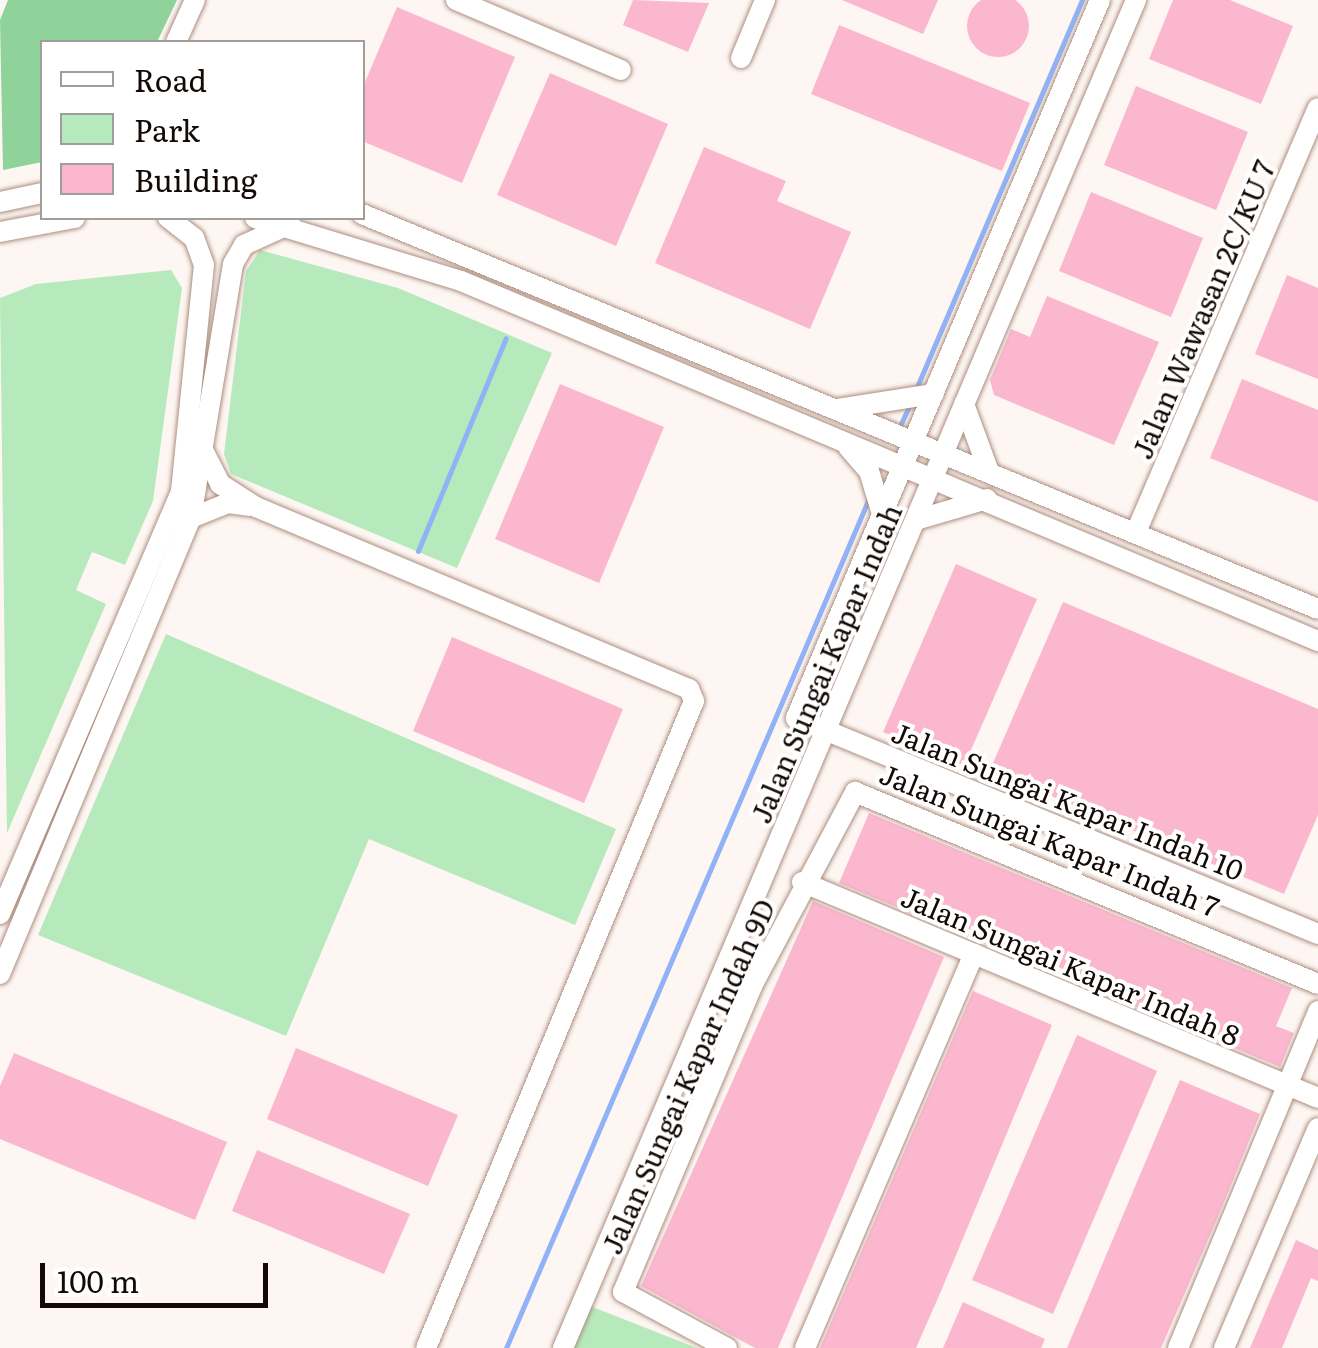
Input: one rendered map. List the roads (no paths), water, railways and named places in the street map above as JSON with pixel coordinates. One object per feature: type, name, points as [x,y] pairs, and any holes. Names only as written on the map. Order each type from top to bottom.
[{"type":"street","points":[[177,40],[194,0]]},
{"type":"street","points":[[456,0],[481,5],[620,70]]},
{"type":"street","points":[[740,58],[764,0]]},
{"type":"street","name":"Jalan Sungai Kapar Indah","points":[[796,718],[882,514],[899,463],[900,437],[934,394],[1100,0]]},
{"type":"street","name":"Jalan Sungai Kapar Indah","points":[[563,1348],[1136,0]]},
{"type":"street","name":"Jalan Wawasan 2C/KU 7","points":[[1136,532],[1318,108]]},
{"type":"street","points":[[0,202],[40,193]]},
{"type":"street","points":[[365,215],[1318,609]]},
{"type":"street","points":[[0,232],[64,220]]},
{"type":"street","points":[[0,914],[181,491],[204,265],[194,238],[171,220]]},
{"type":"street","points":[[270,220],[292,223],[461,281],[1318,641]]},
{"type":"street","points":[[0,974],[192,518],[232,264],[244,245],[292,223]]},
{"type":"street","points":[[204,265],[232,264]]},
{"type":"street","points":[[836,409],[934,394]]},
{"type":"street","points":[[964,404],[990,472]]},
{"type":"street","points":[[837,438],[869,471],[882,514]]},
{"type":"street","points":[[204,452],[220,484],[256,507],[689,689],[694,701],[426,1348]]},
{"type":"street","points":[[916,520],[987,499]]},
{"type":"street","points":[[192,518],[228,503],[256,507]]},
{"type":"street","name":"Jalan Sungai Kapar Indah 10","points":[[796,718],[1318,934]]},
{"type":"street","name":"Jalan Sungai Kapar Indah 7","points":[[802,882],[845,799],[865,790],[1318,984]]},
{"type":"street","name":"Jalan Sungai Kapar Indah 8","points":[[802,882],[1318,1098]]},
{"type":"street","name":"Jalan Sungai Kapar Indah 9D","points":[[726,1348],[623,1292],[802,882]]},
{"type":"street","points":[[805,1348],[974,954]]},
{"type":"street","points":[[1178,1348],[1318,1011]]},
{"type":"street","points":[[1224,1348],[1318,1128]]},
{"type":"waterway","points":[[916,389],[1082,0]]},
{"type":"waterway","points":[[418,551],[506,338]]},
{"type":"waterway","points":[[898,430],[910,404]]},
{"type":"waterway","points":[[506,1348],[870,496]]}]
